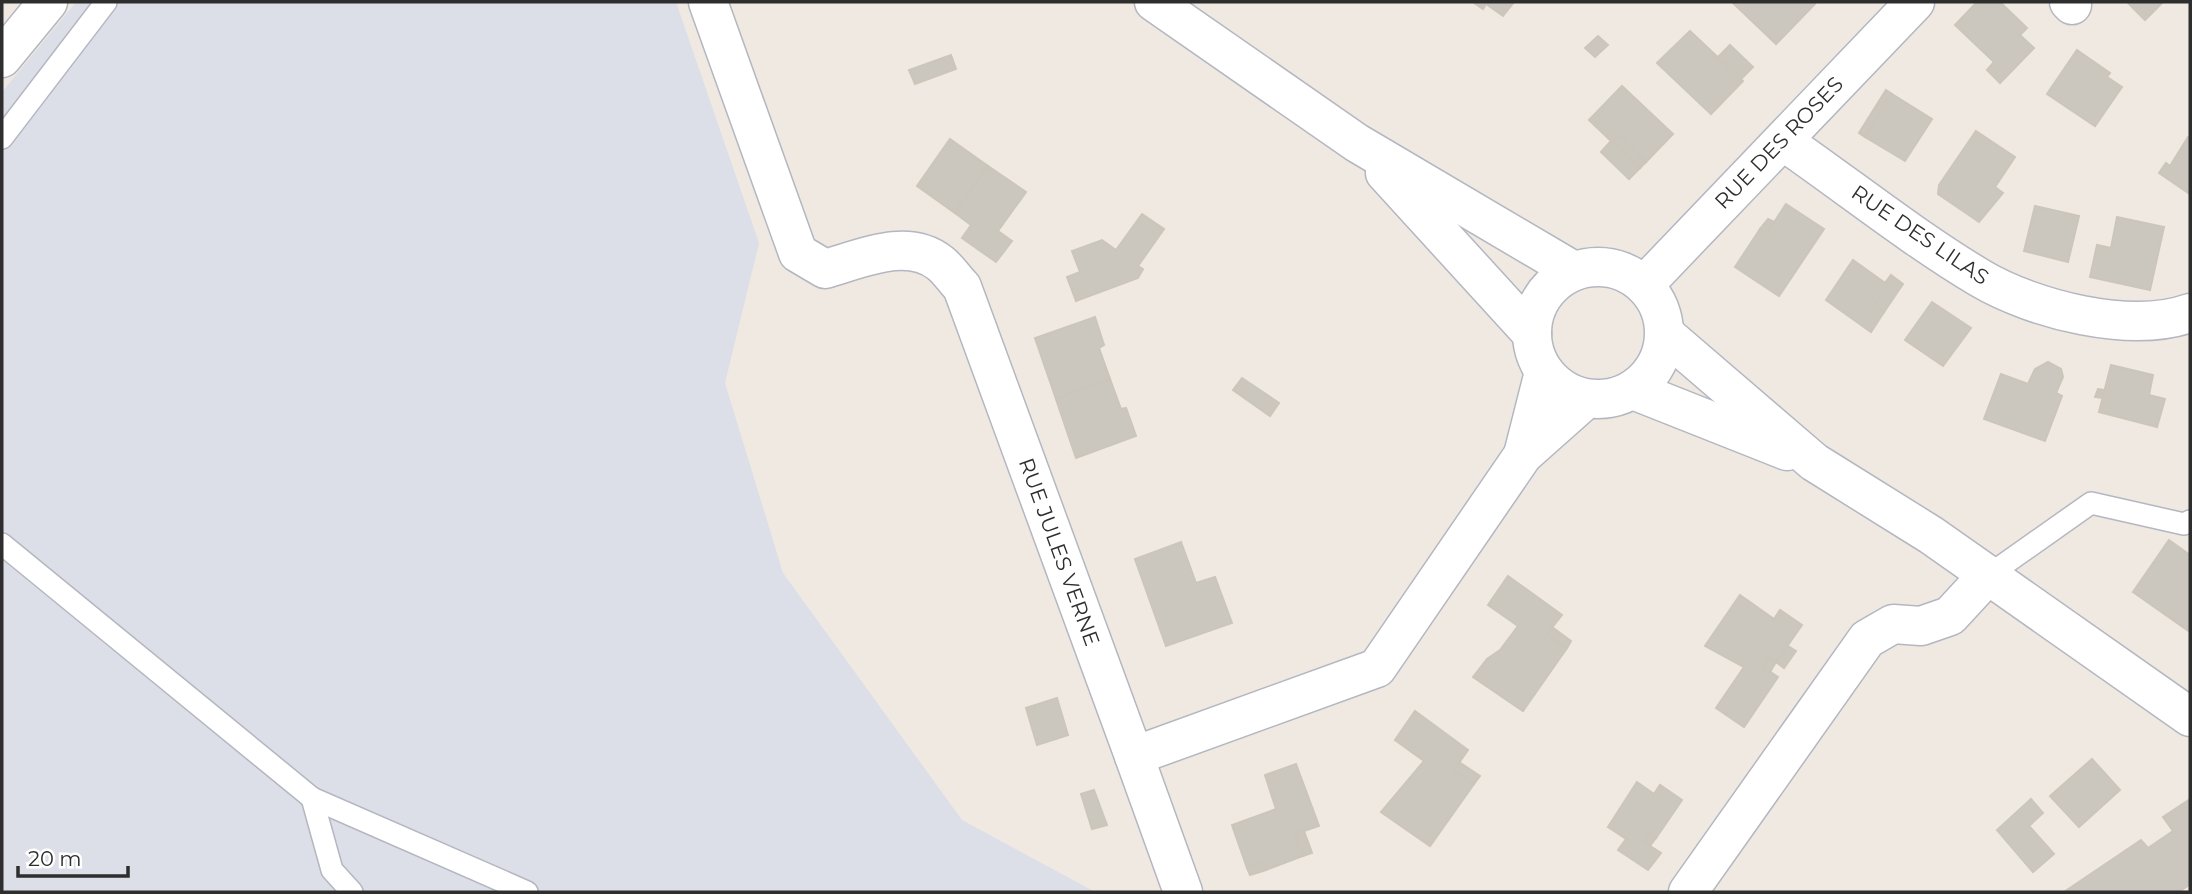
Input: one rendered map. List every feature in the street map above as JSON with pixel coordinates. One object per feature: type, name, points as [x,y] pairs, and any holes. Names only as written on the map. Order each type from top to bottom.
[{"type":"street","points":[[2,58],[48,2]]},
{"type":"street","name":"RUE JULES VERNE","points":[[708,2],[798,253],[825,269],[887,252],[909,250],[939,262],[962,287],[1183,892]]},
{"type":"street","points":[[1154,2],[1357,143],[1574,271]]},
{"type":"street","name":"RUE DES ROSES","points":[[1644,285],[1915,2]]},
{"type":"street","name":"RUE DES LILAS","points":[[1783,141],[1981,278],[2027,300],[2124,323],[2167,321],[2190,313]]},
{"type":"street","points":[[1357,143],[1532,334]]},
{"type":"street","points":[[1594,267],[1614,268],[1644,285],[1657,302],[1665,334],[1661,356],[1650,375],[1633,390],[1618,397],[1586,399],[1563,389],[1544,372],[1535,354],[1532,334],[1534,314],[1543,296],[1557,281],[1574,271],[1594,267]]},
{"type":"street","points":[[1665,334],[1814,462],[1931,535],[1986,577],[2190,717]]},
{"type":"street","points":[[1523,455],[1544,372]]},
{"type":"street","points":[[1633,390],[1814,462]]},
{"type":"street","points":[[1134,756],[1377,668],[1523,455],[1586,399]]},
{"type":"street","points":[[1688,892],[1867,639],[1893,624],[1921,626],[1950,616],[1986,577]]},
{"type":"lane","points":[[2,138],[106,2]]},
{"type":"lane","points":[[1986,577],[2091,503],[2184,524],[2190,521]]},
{"type":"lane","points":[[2,544],[312,798],[527,892]]},
{"type":"lane","points":[[312,798],[332,870],[352,892]]},
{"type":"shaded area","points":[[76,2],[676,2],[759,243],[725,383],[783,573],[962,820],[1095,892],[2,892],[2,92]]},
{"type":"building","points":[[1473,2],[1514,2],[1503,16],[1486,4],[1483,9]]},
{"type":"building","points":[[1732,2],[1812,2],[1815,4],[1776,44]]},
{"type":"building","points":[[1977,2],[2000,2],[2027,28],[2020,35],[2034,48],[2000,83],[1987,70],[1994,62],[1955,25]]},
{"type":"building","points":[[2127,2],[2163,2],[2145,20]]},
{"type":"building","points":[[1690,31],[1743,81],[1711,114],[1657,63]]},
{"type":"building","points":[[1598,36],[1608,45],[1595,57],[1585,48]]},
{"type":"building","points":[[1730,45],[1753,67],[1741,79],[1718,57]]},
{"type":"building","points":[[2077,50],[2110,73],[2107,77],[2122,87],[2095,126],[2047,94]]},
{"type":"building","points":[[951,55],[956,69],[915,84],[909,70]]},
{"type":"building","points":[[1622,86],[1673,134],[1646,162],[1618,136],[1613,142],[1640,168],[1629,179],[1601,152],[1611,141],[1589,120]]},
{"type":"building","points":[[1886,90],[1892,94],[1865,137],[1859,133]]},
{"type":"building","points":[[1892,94],[1932,119],[1905,161],[1865,137]]},
{"type":"building","points":[[1976,131],[2015,157],[1995,187],[2003,193],[1979,222],[1938,194],[1939,185]]},
{"type":"building","points":[[1618,136],[1646,162],[1640,168],[1613,142]]},
{"type":"building","points":[[2188,137],[2190,194],[2159,173],[2166,163],[2170,166]]},
{"type":"building","points":[[950,139],[988,166],[955,213],[917,186]]},
{"type":"building","points":[[988,166],[1026,192],[998,231],[1012,241],[996,262],[962,238],[971,225],[955,213]]},
{"type":"building","points":[[1786,204],[1824,229],[1779,296],[1735,267],[1760,229],[1767,233]]},
{"type":"building","points":[[2035,206],[2079,216],[2068,262],[2024,251]]},
{"type":"building","points":[[1142,214],[1164,229],[1138,266],[1143,269],[1138,278],[1076,301],[1067,277],[1080,272],[1072,251],[1102,240],[1116,250]]},
{"type":"building","points":[[2117,217],[2164,227],[2150,290],[2090,277],[2097,245],[2111,248]]},
{"type":"building","points":[[1768,219],[1774,222],[1767,233],[1760,229]]},
{"type":"building","points":[[1853,260],[1888,285],[1874,305],[1884,312],[1871,332],[1826,300]]},
{"type":"building","points":[[1891,275],[1903,284],[1884,312],[1874,305],[1888,285],[1885,283]]},
{"type":"building","points":[[1932,302],[1971,328],[1943,366],[1905,340]]},
{"type":"building","points":[[1095,317],[1104,345],[1099,348],[1110,379],[1056,399],[1035,338]]},
{"type":"building","points":[[2048,362],[2061,369],[2063,377],[2056,393],[2062,396],[2045,441],[1984,419],[2001,374],[2028,384],[2035,369]]},
{"type":"building","points":[[2111,365],[2153,375],[2149,395],[2165,399],[2157,427],[2099,412]]},
{"type":"building","points":[[1242,378],[1279,403],[1270,416],[1233,390]]},
{"type":"building","points":[[1110,379],[1121,409],[1126,408],[1136,436],[1076,458],[1056,399]]},
{"type":"building","points":[[2098,389],[2104,390],[2102,398],[2095,397]]},
{"type":"building","points":[[2169,540],[2190,555],[2190,632],[2133,592]]},
{"type":"building","points":[[1181,542],[1196,583],[1215,577],[1232,623],[1166,646],[1135,559]]},
{"type":"building","points":[[1508,576],[1562,615],[1547,634],[1567,648],[1523,711],[1473,677],[1487,659],[1500,650],[1518,626],[1488,605]]},
{"type":"building","points":[[1740,595],[1774,619],[1780,610],[1802,625],[1776,662],[1770,658],[1763,667],[1778,677],[1744,727],[1716,708],[1744,667],[1705,646]]},
{"type":"building","points":[[1552,627],[1571,641],[1567,648],[1547,634]]},
{"type":"building","points":[[1788,646],[1796,651],[1784,668],[1776,662]]},
{"type":"building","points":[[1770,658],[1776,662],[1770,672],[1763,667]]},
{"type":"building","points":[[1057,698],[1068,735],[1037,745],[1026,708]]},
{"type":"building","points":[[1415,711],[1468,750],[1454,770],[1474,784],[1430,846],[1381,812],[1424,761],[1395,740]]},
{"type":"building","points":[[2092,759],[2120,790],[2079,827],[2050,796]]},
{"type":"building","points":[[1459,762],[1480,776],[1474,784],[1454,770]]},
{"type":"building","points":[[1296,764],[1319,826],[1295,834],[1303,856],[1266,870],[1264,862],[1247,868],[1232,825],[1276,809],[1265,775]]},
{"type":"building","points":[[1637,782],[1654,794],[1660,785],[1682,800],[1656,838],[1650,833],[1644,842],[1661,853],[1648,870],[1618,850],[1626,839],[1608,827]]},
{"type":"building","points":[[1094,790],[1107,825],[1092,829],[1081,794]]},
{"type":"building","points":[[2031,799],[2043,813],[2029,826],[2054,854],[2033,872],[1997,830]]},
{"type":"building","points":[[2190,799],[2190,884],[2179,892],[2064,892],[2141,840],[2148,848],[2173,831],[2163,817]]},
{"type":"building","points":[[1304,831],[1312,853],[1303,856],[1295,834]]},
{"type":"building","points":[[1650,833],[1656,838],[1650,846],[1644,842]]},
{"type":"building","points":[[1264,862],[1266,870],[1250,875],[1247,868]]}]
